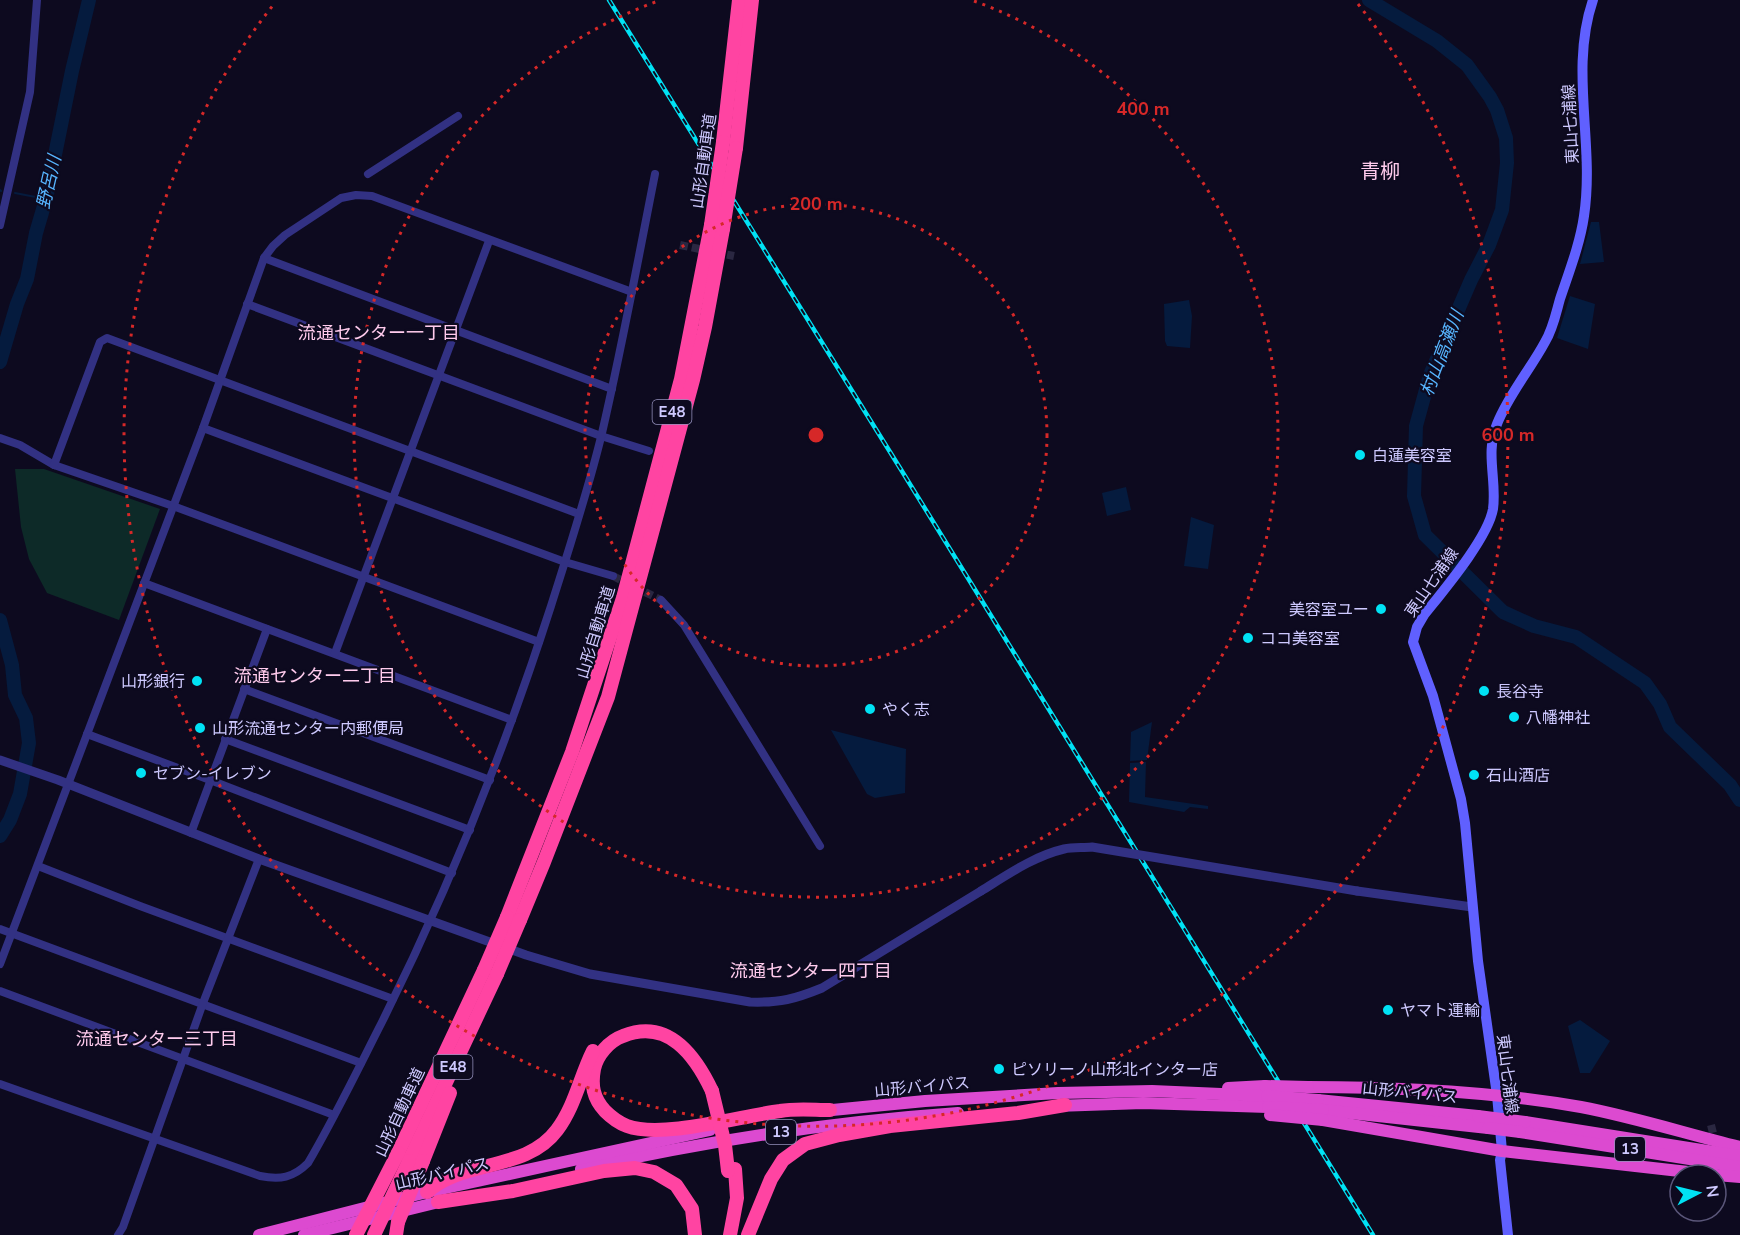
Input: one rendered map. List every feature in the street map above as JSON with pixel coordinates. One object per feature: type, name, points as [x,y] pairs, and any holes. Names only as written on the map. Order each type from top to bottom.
[{"type":"highway","name":"山形自動車道","points":[[730,145],[739,0]]},
{"type":"highway","name":"山形自動車道","points":[[374,1235],[410,1158],[513,918],[544,862],[608,697],[693,380],[705,327],[717,227],[752,0]]},
{"type":"highway","points":[[427,1192],[437,1183],[448,1178],[506,1162],[539,1147],[548,1140],[570,1112],[584,1068],[594,1049],[615,1029],[629,1024],[660,1023],[684,1036],[705,1060],[715,1091],[737,1198],[730,1235]]},
{"type":"highway","points":[[715,1091],[684,1047],[663,1034],[642,1031],[614,1040],[599,1056],[592,1088],[601,1107],[612,1118],[626,1126],[642,1130],[678,1129],[783,1110],[830,1110]]},
{"type":"highway","points":[[1268,1101],[1308,1086],[1396,1087],[1497,1095],[1604,1112],[1740,1147]]},
{"type":"highway","name":"山形バイパス","points":[[260,1235],[427,1192],[746,1122],[830,1110],[1058,1093],[1152,1091],[1268,1101],[1322,1110],[1488,1128],[1523,1127],[1740,1156]]},
{"type":"highway","points":[[1268,1101],[1322,1110],[1502,1151],[1668,1170]]},
{"type":"highway","name":"山形バイパス","points":[[304,1235],[602,1164],[830,1124],[1065,1105],[1268,1101]]},
{"type":"highway","points":[[748,1235],[771,1179],[783,1160],[805,1144],[890,1126],[1018,1113],[1065,1105]]},
{"type":"highway","name":"山形バイパス","points":[[1322,1110],[1478,1116],[1523,1127],[1740,1167]]},
{"type":"highway","name":"山形自動車道","points":[[356,1235],[410,1158]]},
{"type":"highway","points":[[397,1228],[410,1158]]},
{"type":"highway","points":[[438,1202],[513,1191],[604,1171],[634,1168],[654,1172],[676,1185],[692,1209],[695,1235]]},
{"type":"highway","points":[[722,1235],[732,1170]]},
{"type":"main road","name":"東山七浦線","points":[[1508,1235],[1500,1160],[1502,1151],[1497,1095],[1472,907],[1465,823],[1461,799],[1433,696],[1413,642],[1417,627],[1490,523],[1493,508],[1490,458],[1492,436],[1503,409],[1547,339],[1584,219],[1588,183],[1582,63],[1586,24],[1593,0]]},
{"type":"street","points":[[0,225],[30,92],[37,0]]},
{"type":"street","points":[[368,174],[459,116]]},
{"type":"street","points":[[0,1084],[260,1176],[285,1178],[298,1173],[308,1163],[361,1063],[431,921],[470,830],[512,720],[565,562],[601,436],[655,174]]},
{"type":"street","points":[[0,964],[203,428],[264,258],[273,246],[285,235],[341,198],[356,195],[372,196],[632,292]]},
{"type":"street","points":[[335,654],[489,241]]},
{"type":"street","points":[[264,258],[612,389]]},
{"type":"street","points":[[247,304],[440,374],[601,436],[649,451]]},
{"type":"street","points":[[54,465],[99,342],[107,338],[579,514]]},
{"type":"street","points":[[203,428],[565,562],[613,576]]},
{"type":"street","points":[[0,438],[20,445],[54,465],[173,506],[539,642]]},
{"type":"street","points":[[144,584],[512,720]]},
{"type":"street","points":[[661,600],[684,625],[820,846]]},
{"type":"street","points":[[191,833],[267,629]]},
{"type":"street","points":[[244,689],[490,780]]},
{"type":"street","points":[[87,734],[452,873]]},
{"type":"street","points":[[225,739],[470,830]]},
{"type":"street","points":[[0,760],[58,780],[259,859],[484,941],[590,974],[710,996],[770,1002],[794,999],[822,988],[1011,872],[1049,853],[1066,848],[1092,847],[1357,891],[1472,907]]},
{"type":"street","points":[[118,1235],[123,1227],[203,1003],[259,859]]},
{"type":"street","points":[[38,866],[393,999]]},
{"type":"street","points":[[0,929],[361,1063]]},
{"type":"street","points":[[0,991],[334,1115]]},
{"type":"green space","points":[[15,469],[44,469],[160,509],[119,620],[47,593],[29,559],[21,527]]},
{"type":"water","points":[[1591,222],[1599,222],[1604,262],[1580,264]]},
{"type":"water","points":[[1570,296],[1595,304],[1588,349],[1557,338]]},
{"type":"water","points":[[1189,300],[1192,316],[1190,348],[1167,346],[1164,304]]},
{"type":"water","points":[[1126,487],[1131,510],[1107,516],[1102,493]]},
{"type":"water","points":[[1191,517],[1214,525],[1208,569],[1184,566]]},
{"type":"water","points":[[1152,722],[1147,760],[1130,761],[1131,732]]},
{"type":"water","points":[[831,730],[906,749],[905,793],[875,798],[867,794]]},
{"type":"water","points":[[1146,762],[1145,797],[1208,806],[1208,809],[1190,807],[1184,812],[1129,802],[1130,763]]},
{"type":"water","points":[[1580,1020],[1610,1041],[1590,1073],[1580,1073],[1568,1026]]},
{"type":"waterway","name":"野呂川","points":[[0,362],[27,279],[89,0]]},
{"type":"waterway","name":"村山高瀬川","points":[[1369,0],[1437,41],[1467,65],[1497,110],[1506,138],[1507,163],[1502,210],[1489,245],[1471,280],[1430,375],[1416,426],[1414,496],[1425,535],[1503,612],[1534,626],[1576,637],[1645,683],[1660,704],[1670,727],[1730,785],[1740,800]]},
{"type":"waterway","points":[[15,193],[46,199]]},
{"type":"waterway","name":"野呂川","points":[[0,620],[12,665],[15,695],[26,718],[29,743],[20,794],[10,820],[0,836]]},
{"type":"tunnel","points":[[680,245],[734,256]]},
{"type":"tunnel","points":[[613,576],[661,600]]},
{"type":"tunnel","points":[[1711,1125],[1715,1141]]},
{"type":"railway","points":[[609,0],[1373,1235]]},
{"type":"place","name":"白蓮美容室","points":[[1360,455]]},
{"type":"place","name":"美容室ユー","points":[[1381,609]]},
{"type":"place","name":"ココ美容室","points":[[1248,638]]},
{"type":"place","name":"山形銀行","points":[[197,681]]},
{"type":"place","name":"長谷寺","points":[[1484,691]]},
{"type":"place","name":"やく志","points":[[870,709]]},
{"type":"place","name":"八幡神社","points":[[1514,717]]},
{"type":"place","name":"山形流通センター内郵便局","points":[[200,728]]},
{"type":"place","name":"セブン-イレブン","points":[[141,773]]},
{"type":"place","name":"石山酒店","points":[[1474,775]]},
{"type":"place","name":"ヤマト運輸","points":[[1388,1010]]},
{"type":"place","name":"ピソリーノ山形北インター店","points":[[999,1069]]},
{"type":"district","name":"青柳","points":[[1380,171]]},
{"type":"district","name":"流通センター一丁目","points":[[379,333]]},
{"type":"district","name":"流通センター二丁目","points":[[315,676]]},
{"type":"district","name":"流通センター四丁目","points":[[811,971]]},
{"type":"district","name":"流通センター三丁目","points":[[157,1039]]}]
